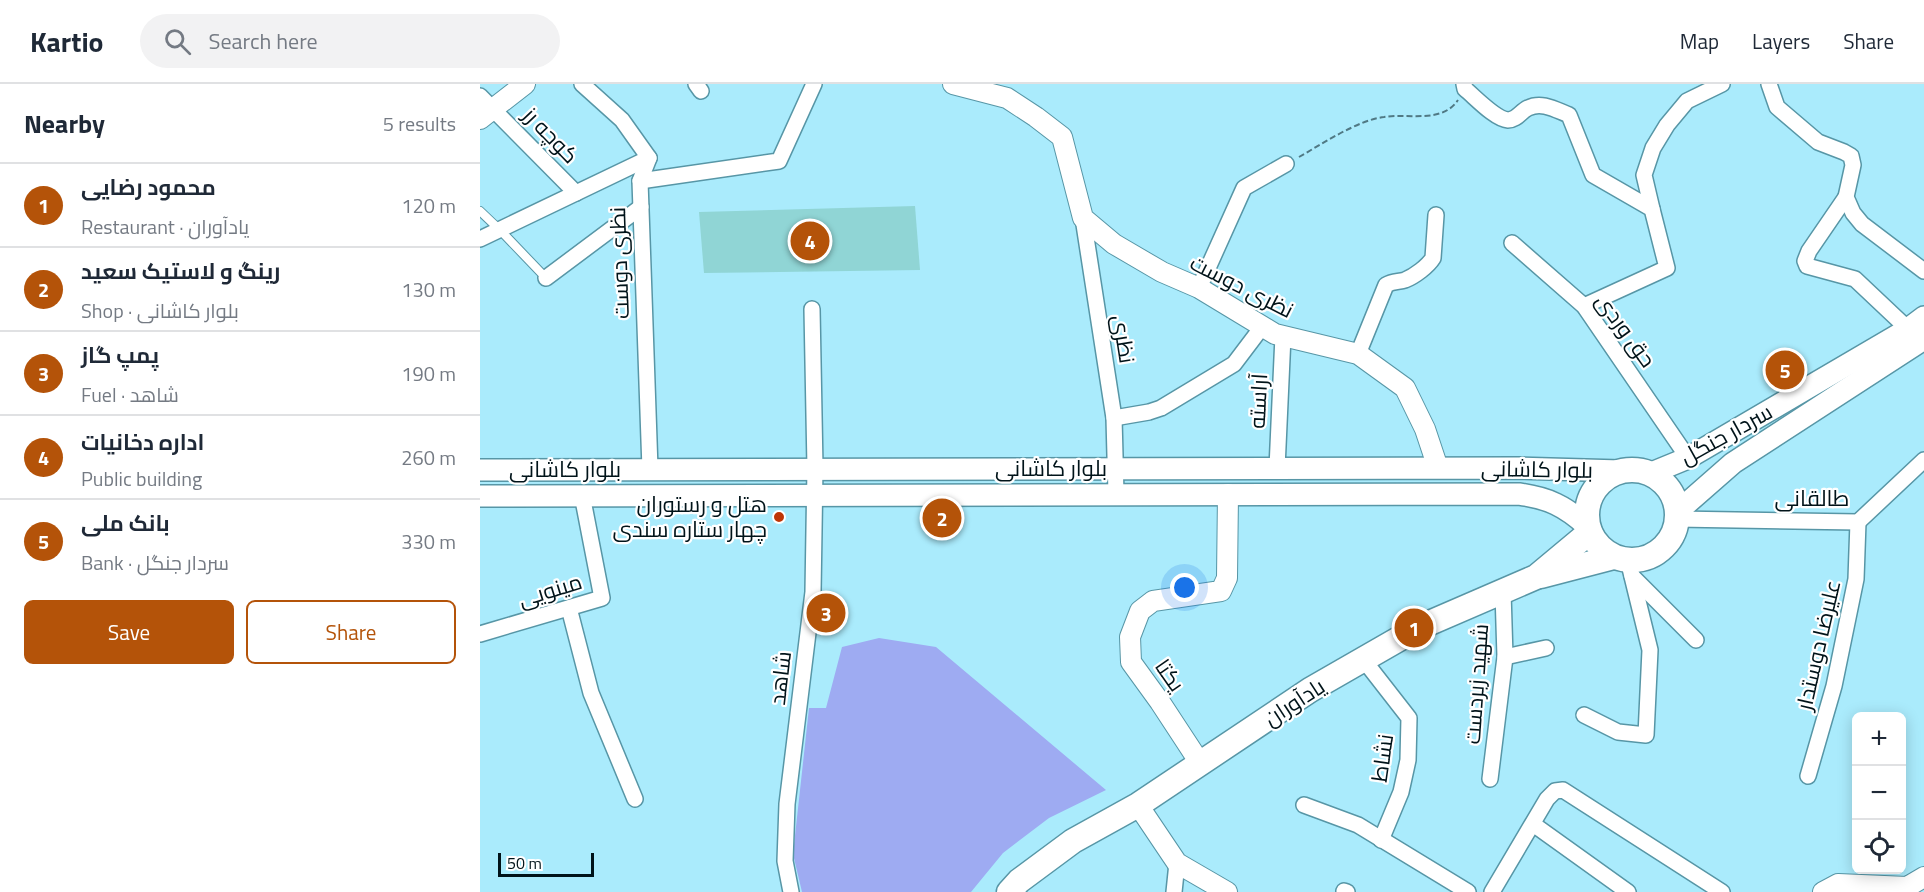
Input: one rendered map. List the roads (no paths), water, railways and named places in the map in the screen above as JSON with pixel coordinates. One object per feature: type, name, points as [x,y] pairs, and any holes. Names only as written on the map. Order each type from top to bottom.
[{"type":"main road","name":"سردار جنگل","points":[[1649,474],[1688,458],[1919,328]]},
{"type":"main road","name":"سردار جنگل","points":[[1677,516],[1733,463],[1919,328]]},
{"type":"main road","name":"بلوار کاشانی","points":[[480,470],[1519,468],[1621,471]]},
{"type":"main road","points":[[592,495],[601,469]]},
{"type":"main road","points":[[1536,577],[1624,564],[1642,560],[1655,554],[1666,545],[1674,533],[1677,516],[1671,492],[1661,481],[1635,470],[1621,471],[1608,477],[1597,486],[1586,512],[1588,529],[1593,539],[1602,550],[1624,564]]},
{"type":"main road","name":"بلوار کاشانی","points":[[480,496],[1519,494],[1538,496],[1557,503],[1573,513],[1588,529]]},
{"type":"main road","name":"یادآوران","points":[[1009,892],[1019,881],[1073,841],[1138,805],[1310,690],[1418,628],[1536,577],[1588,529]]},
{"type":"street","points":[[485,108],[525,84]]},
{"type":"street","points":[[480,239],[649,158],[622,120],[582,84]]},
{"type":"street","points":[[640,181],[779,161],[814,84]]},
{"type":"street","points":[[1584,306],[1667,268],[1644,175],[1653,148],[1667,125],[1687,101],[1722,84]]},
{"type":"street","points":[[1769,84],[1777,107],[1818,142],[1851,156],[1853,165],[1846,197],[1809,251],[1805,261],[1807,266],[1856,279],[1919,328]]},
{"type":"street","points":[[960,85],[1007,98],[1062,137],[1083,218]]},
{"type":"street","points":[[1465,86],[1495,115],[1508,120],[1517,117],[1528,107],[1546,105],[1569,115],[1593,175],[1652,209]]},
{"type":"street","name":"کوچه رز","points":[[485,108],[576,193]]},
{"type":"street","name":"نظری دوست","points":[[649,158],[640,181],[640,207],[650,469]]},
{"type":"street","points":[[1199,288],[1244,188],[1286,164]]},
{"type":"street","points":[[1846,197],[1853,213],[1862,224],[1924,271]]},
{"type":"street","points":[[546,278],[640,207]]},
{"type":"street","points":[[1358,354],[1386,285],[1406,279],[1433,258],[1436,215]]},
{"type":"street","name":"نظری دوست","points":[[1083,218],[1114,244],[1162,272],[1199,288],[1275,334],[1358,354],[1405,388],[1425,429],[1438,468]]},
{"type":"street","name":"نظری","points":[[1083,218],[1114,418],[1116,494]]},
{"type":"street","name":"حق وردی","points":[[1512,243],[1584,306],[1688,458]]},
{"type":"street","name":"شاهد","points":[[791,892],[784,861],[787,804],[813,592],[815,468],[812,309]]},
{"type":"street","points":[[1114,418],[1161,408],[1234,364],[1262,327]]},
{"type":"street","name":"آراسته","points":[[1277,468],[1283,336]]},
{"type":"street","name":"طالقانی","points":[[1677,516],[1858,522],[1924,460]]},
{"type":"street","name":"یکتا","points":[[1200,763],[1131,662],[1131,637],[1140,611],[1153,600],[1221,591],[1227,578],[1228,494]]},
{"type":"street","name":"مینویی","points":[[480,634],[602,598],[592,495]]},
{"type":"street","name":"علیرضا دوستدار","points":[[1808,776],[1834,686],[1856,579],[1858,522]]},
{"type":"street","points":[[1624,564],[1696,640]]},
{"type":"street","points":[[1584,716],[1618,732],[1646,735],[1650,650],[1624,564]]},
{"type":"street","name":"شهید زبردست","points":[[1490,779],[1505,657],[1503,592]]},
{"type":"street","points":[[569,608],[591,693],[635,799]]},
{"type":"street","points":[[1505,657],[1546,648]]},
{"type":"street","name":"نشاط","points":[[1363,659],[1409,718],[1408,760],[1401,792],[1381,840]]},
{"type":"street","points":[[1492,892],[1547,799],[1555,791],[1563,790],[1722,892]]},
{"type":"street","points":[[1138,805],[1177,863],[1227,892]]},
{"type":"street","points":[[1304,805],[1358,825],[1468,892]]},
{"type":"street","points":[[1533,824],[1628,892]]},
{"type":"street","points":[[1174,892],[1177,863]]},
{"type":"street","points":[[1823,892],[1838,884],[1911,885]]},
{"type":"lane","points":[[480,211],[546,278]]},
{"type":"place","name":"اداره دخانیات","points":[[810,241]]},
{"type":"place","name":"بانک ملی","points":[[1785,370]]},
{"type":"place","name":"هتل و رستوران چهار ستاره سندی","points":[[779,517]]},
{"type":"place","name":"رینگ و لاستیک سعید","points":[[942,518]]},
{"type":"place","name":"پمپ گاز","points":[[826,613]]},
{"type":"place","name":"محمود رضایی","points":[[1414,628]]}]
